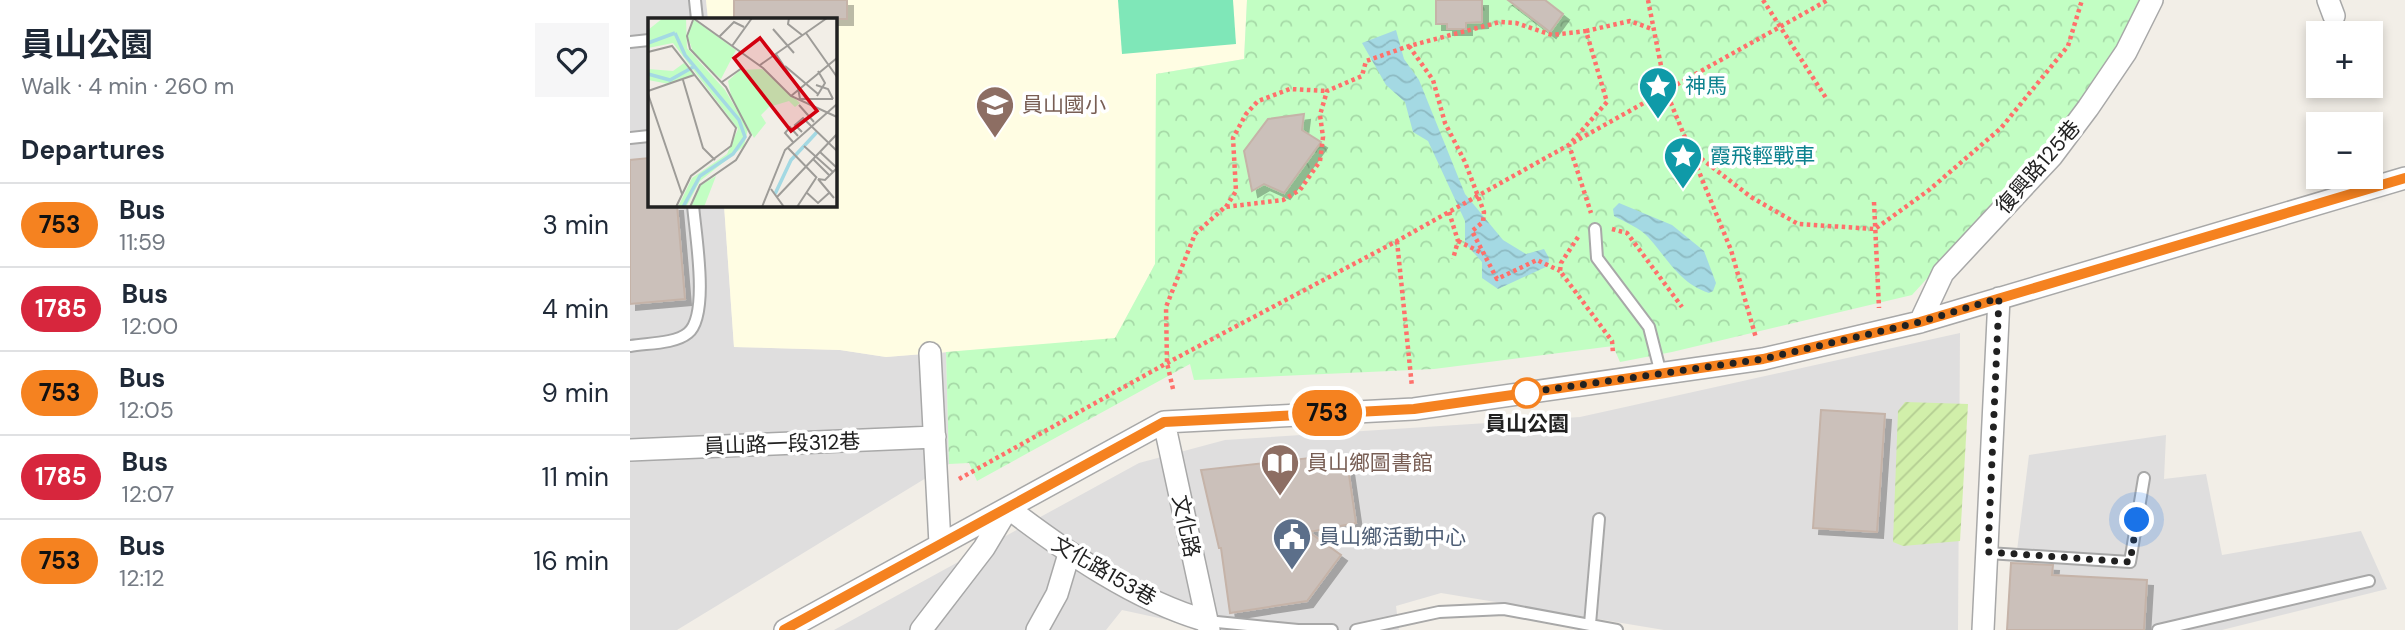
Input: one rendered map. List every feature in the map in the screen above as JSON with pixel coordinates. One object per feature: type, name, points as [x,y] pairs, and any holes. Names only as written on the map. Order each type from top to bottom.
[{"type":"street","points":[[2150,4],[2171,0]]},
{"type":"street","name":"復興路125巷","points":[[1920,322],[1943,274],[2052,156],[2126,52],[2150,4]]},
{"type":"street","points":[[785,630],[1164,422],[1414,409],[1763,359],[1920,322],[2405,178]]},
{"type":"street","points":[[1983,630],[1999,298]]},
{"type":"street","points":[[930,353],[940,544]]},
{"type":"street","name":"文化路","points":[[1164,422],[1208,625]]},
{"type":"street","name":"員山路一段312巷","points":[[630,450],[935,437]]},
{"type":"street","points":[[921,630],[984,548],[1008,509]]},
{"type":"street","name":"文化路153巷","points":[[1008,509],[1069,554],[1176,612],[1208,625]]},
{"type":"street","points":[[1037,630],[1057,594],[1069,554]]},
{"type":"lane","points":[[695,0],[697,18]]},
{"type":"lane","points":[[630,42],[648,40]]},
{"type":"lane","points":[[630,138],[648,136]]},
{"type":"lane","points":[[630,346],[678,339],[687,334],[697,321],[700,300],[693,206]]},
{"type":"lane","points":[[1595,229],[1597,258],[1649,327],[1661,374]]},
{"type":"lane","points":[[1988,552],[2130,562],[2144,478]]},
{"type":"lane","points":[[1590,624],[1599,519]]},
{"type":"lane","points":[[2158,630],[2369,582]]},
{"type":"lane","points":[[1356,630],[1439,612],[1504,609],[1617,630]]},
{"type":"lane","points":[[1208,625],[1332,630]]},
{"type":"path","points":[[1648,0],[1666,91],[1731,250],[1763,359]]},
{"type":"path","points":[[1763,0],[1826,98]]},
{"type":"path","points":[[938,511],[959,499],[959,477],[1397,241],[1828,0]]},
{"type":"path","points":[[1690,150],[1751,197],[1798,224],[1875,229],[1929,190],[2001,128],[2068,46],[2082,0]]},
{"type":"path","points":[[1172,389],[1167,363],[1166,307],[1195,234],[1225,207],[1236,191],[1233,138],[1245,114],[1258,101],[1290,89],[1327,91],[1362,76],[1366,61],[1409,46],[1500,22],[1516,23],[1552,36],[1630,21],[1653,30]]},
{"type":"path","points":[[1569,145],[1607,102],[1586,31]]},
{"type":"path","points":[[1409,46],[1433,80],[1445,123],[1465,162],[1476,197],[1484,212],[1483,222],[1472,231],[1497,279],[1537,260],[1560,271]]},
{"type":"path","points":[[1225,207],[1283,200],[1300,190],[1320,161],[1323,137],[1320,115],[1327,91]]},
{"type":"path","points":[[1569,145],[1595,229]]},
{"type":"path","points":[[1874,202],[1879,308]]},
{"type":"path","points":[[1451,211],[1458,241],[1453,259]]},
{"type":"path","points":[[1397,241],[1414,409]]},
{"type":"path","points":[[1458,241],[1483,253]]},
{"type":"shaded area","points":[[630,0],[706,0],[708,18],[648,18],[648,206],[724,206],[734,347],[840,350],[886,357],[946,352],[949,464],[677,630],[630,630]]},
{"type":"shaded area","name":"員山國小","points":[[706,0],[1247,0],[1244,59],[1156,74],[1155,264],[1115,339],[886,357],[840,350],[734,347],[724,206],[836,206],[836,18],[708,18]]},
{"type":"shaded area","points":[[1960,333],[1958,630],[1664,630],[1441,593],[1396,606],[1399,630],[1214,630],[1122,610],[1106,630],[834,630],[1139,463],[1225,440],[1580,417]]},
{"type":"shaded area","points":[[2166,435],[2164,479],[2206,474],[2222,555],[2361,531],[2387,589],[2222,630],[2007,630],[2029,455]]},
{"type":"green space","points":[[1118,0],[1233,0],[1236,44],[1122,54]]},
{"type":"green space","name":"員山公園","points":[[1247,0],[2142,0],[2140,8],[2085,99],[2035,160],[1912,295],[1620,362],[1613,346],[1434,369],[1194,380],[1190,364],[977,481],[969,463],[949,464],[946,352],[1115,338],[1155,264],[1156,74],[1244,59]]},
{"type":"green space","points":[[1905,402],[1968,404],[1960,541],[1903,546],[1893,542],[1898,411]]},
{"type":"water","points":[[1396,30],[1404,59],[1419,80],[1465,194],[1503,240],[1526,254],[1544,249],[1549,258],[1548,266],[1498,289],[1482,278],[1482,262],[1465,243],[1465,221],[1428,141],[1413,132],[1405,102],[1386,85],[1362,43]]},
{"type":"water","points":[[1619,203],[1672,225],[1704,251],[1716,283],[1713,291],[1709,293],[1699,289],[1682,277],[1645,234],[1614,216],[1613,209]]},
{"type":"building","points":[[734,0],[847,0],[847,19],[734,18]]},
{"type":"building","points":[[1436,0],[1482,0],[1482,22],[1466,23],[1466,29],[1447,29],[1447,24],[1436,24]]},
{"type":"building","points":[[1508,0],[1545,0],[1563,14],[1550,32]]},
{"type":"building","points":[[1304,114],[1302,130],[1321,142],[1284,193],[1264,184],[1252,191],[1244,151],[1268,119]]},
{"type":"building","points":[[648,158],[648,206],[677,206],[685,299],[630,304],[630,160]]},
{"type":"building","points":[[1821,410],[1885,414],[1877,532],[1813,528]]},
{"type":"building","name":"員山鄉圖書館","points":[[1346,454],[1356,523],[1309,532],[1341,555],[1307,601],[1230,613],[1221,548],[1201,470]]},
{"type":"building","points":[[2011,563],[2053,565],[2052,575],[2147,580],[2144,630],[2007,630]]},
{"type":"bus line","name":"753","points":[[784,630],[1164,422],[1414,409],[1763,359],[1920,322],[2405,178]]},
{"type":"place","name":"神馬","points":[[1658,120]]},
{"type":"place","name":"員山國小","points":[[995,139]]},
{"type":"place","name":"霞飛輕戰車","points":[[1683,190]]},
{"type":"place","name":"員山公園","points":[[1527,393]]},
{"type":"place","name":"員山鄉圖書館","points":[[1280,497]]},
{"type":"place","name":"員山鄉活動中心","points":[[1292,571]]},
{"type":"route","points":[[1527,393],[1524,393],[1763,359],[1920,322],[1999,298],[1988,552],[2130,562],[2137,520]]}]
